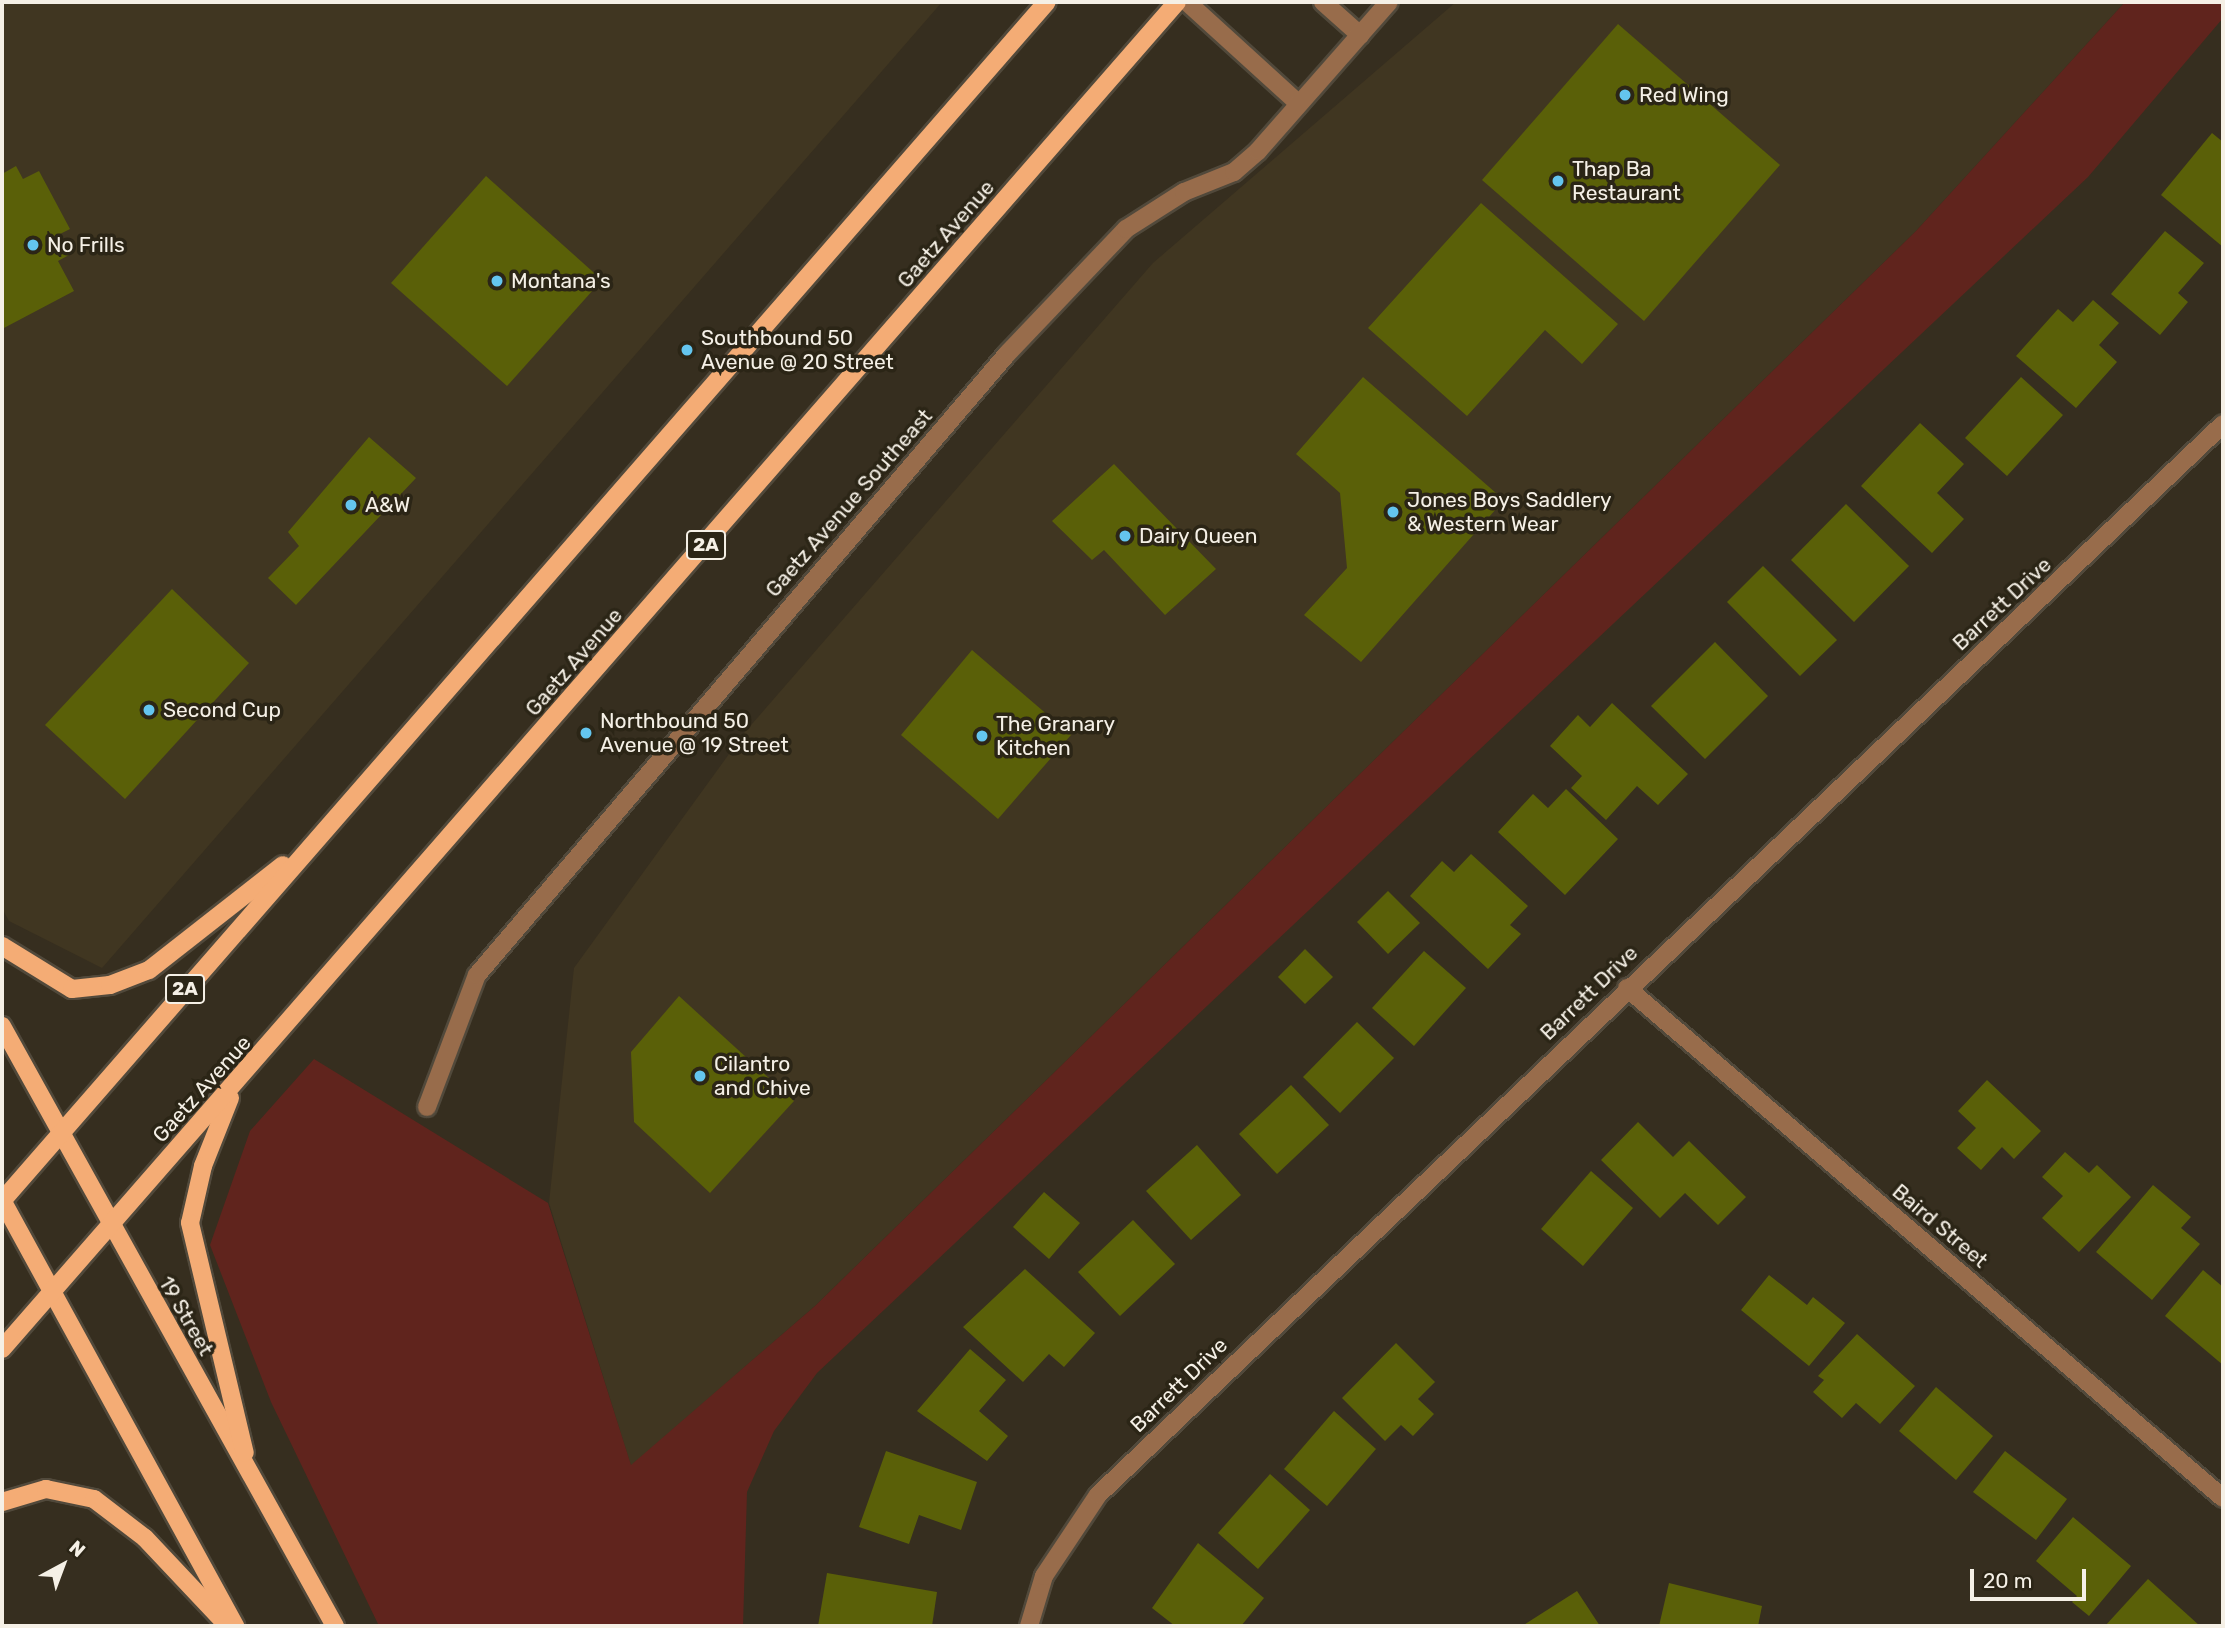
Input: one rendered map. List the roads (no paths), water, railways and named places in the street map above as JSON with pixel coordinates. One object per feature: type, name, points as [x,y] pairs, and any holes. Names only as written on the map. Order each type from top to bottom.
[{"type":"main road","name":"2A","points":[[52,1290],[2,1200],[1047,2]]},
{"type":"main road","name":"Gaetz Avenue","points":[[2,1349],[234,1088],[1177,2]]},
{"type":"main road","points":[[2,946],[72,989],[110,985],[149,970],[311,844]]},
{"type":"main road","name":"19 Street","points":[[2,1026],[109,1227],[335,1626]]},
{"type":"main road","points":[[234,1088],[203,1166],[190,1223],[250,1473]]},
{"type":"main road","points":[[52,1290],[235,1626]]},
{"type":"main road","points":[[2,1502],[46,1489],[94,1499],[145,1538],[228,1626]]},
{"type":"street","points":[[1187,2],[1299,104]]},
{"type":"street","points":[[1323,2],[1360,35]]},
{"type":"street","name":"Gaetz Avenue Southeast","points":[[427,1107],[477,975],[1007,354],[1126,229],[1184,192],[1234,172],[1299,104],[1389,2]]},
{"type":"street","name":"Barrett Drive","points":[[1029,1626],[1044,1576],[1098,1495],[1627,988],[2223,424]]},
{"type":"street","name":"Baird Street","points":[[1627,988],[2223,1498]]},
{"type":"place","name":"Red Wing","points":[[1625,95]]},
{"type":"place","name":"Thap Ba Restaurant","points":[[1558,181]]},
{"type":"place","name":"No Frills","points":[[33,245]]},
{"type":"place","name":"Montana's","points":[[497,281]]},
{"type":"place","name":"Southbound 50 Avenue @ 20 Street","points":[[687,350]]},
{"type":"place","name":"A&W","points":[[351,505]]},
{"type":"place","name":"Jones Boys Saddlery & Western Wear","points":[[1393,512]]},
{"type":"place","name":"Dairy Queen","points":[[1125,536]]},
{"type":"place","name":"Second Cup","points":[[149,710]]},
{"type":"place","name":"Northbound 50 Avenue @ 19 Street","points":[[586,733]]},
{"type":"place","name":"The Granary Kitchen","points":[[982,736]]},
{"type":"place","name":"Cilantro and Chive","points":[[700,1076]]}]
